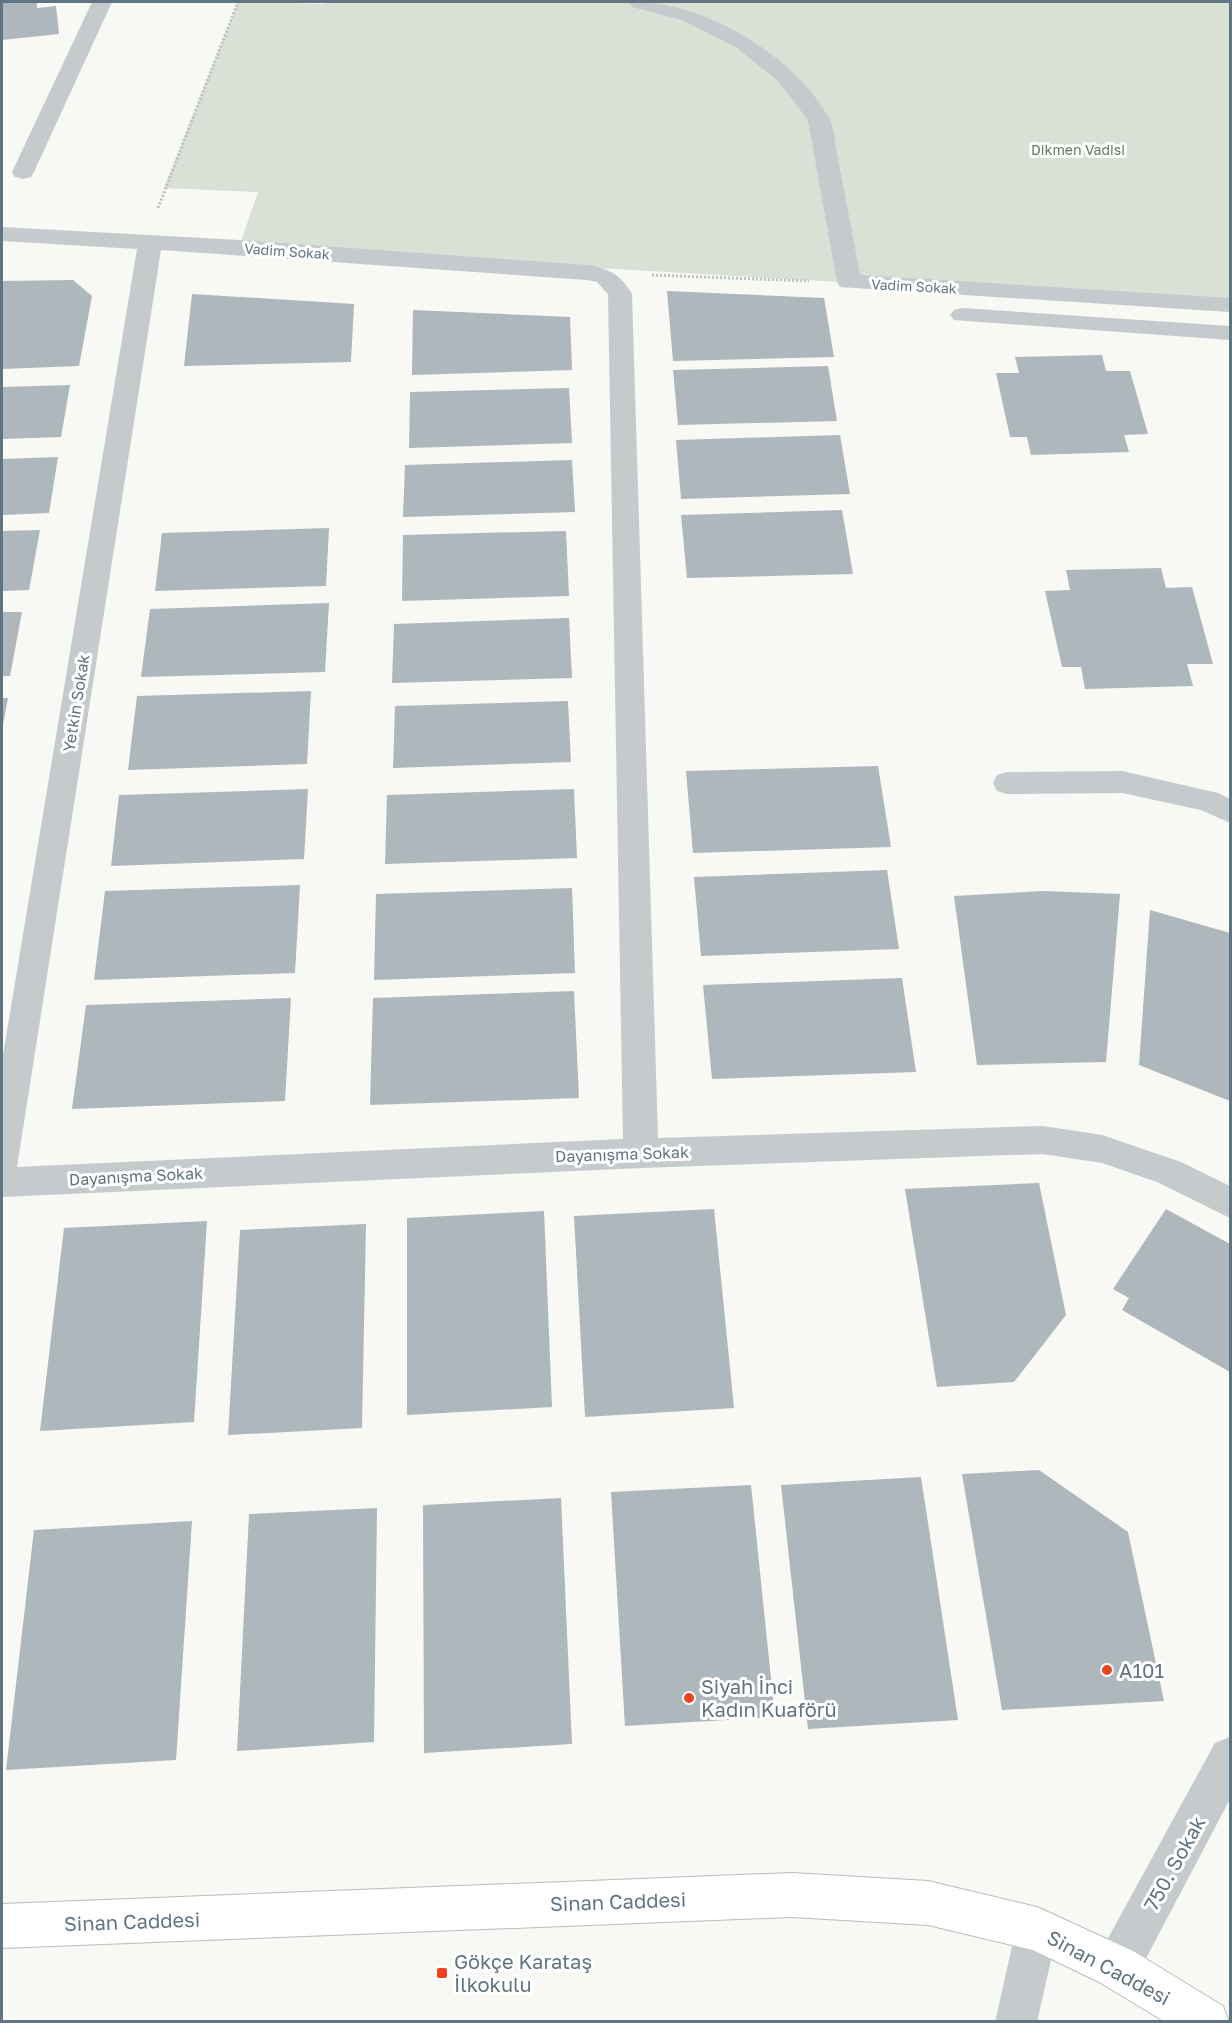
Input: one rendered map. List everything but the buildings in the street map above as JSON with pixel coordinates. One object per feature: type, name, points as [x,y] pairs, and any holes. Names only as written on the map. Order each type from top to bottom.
[{"type":"main road","name":"Sinan Caddesi","points":[[2,1926],[792,1895],[928,1903],[1037,1929],[1117,1967],[1207,2022]]},
{"type":"street","points":[[640,2],[690,15],[745,43],[786,76],[819,120],[849,282]]},
{"type":"street","name":"Vadim Sokak","points":[[2,234],[150,244],[238,247],[584,272]]},
{"type":"street","name":"Yetkin Sokak","points":[[2,1162],[150,244]]},
{"type":"street","points":[[584,272],[613,281],[620,294],[641,1153]]},
{"type":"street","name":"Vadim Sokak","points":[[849,282],[1230,305]]},
{"type":"street","name":"Dayanışma Sokak","points":[[2,1182],[641,1153],[1043,1140],[1102,1149],[1169,1172],[1230,1203]]},
{"type":"street","name":"750. Sokak","points":[[1117,1967],[1230,1758]]},
{"type":"lane","points":[[23,172],[102,2]]},
{"type":"lane","points":[[962,315],[1230,333]]},
{"type":"lane","points":[[1007,783],[1122,782],[1208,801],[1230,812]]},
{"type":"lane","points":[[1016,2022],[1037,1929]]},
{"type":"path","points":[[150,244],[162,195],[238,2]]},
{"type":"path","name":"Vadim Sokak","points":[[584,272],[849,282]]},
{"type":"green space","name":"Dikmen Vadisi","points":[[238,2],[325,4],[327,2],[1230,2],[1230,305],[239,247],[258,192],[164,188]]},
{"type":"place","name":"A101","points":[[1107,1670]]},
{"type":"place","name":"Siyah İnci Kadın Kuaförü","points":[[689,1698]]},
{"type":"place","name":"Gökçe Karataş İlkokulu","points":[[442,1973]]}]
